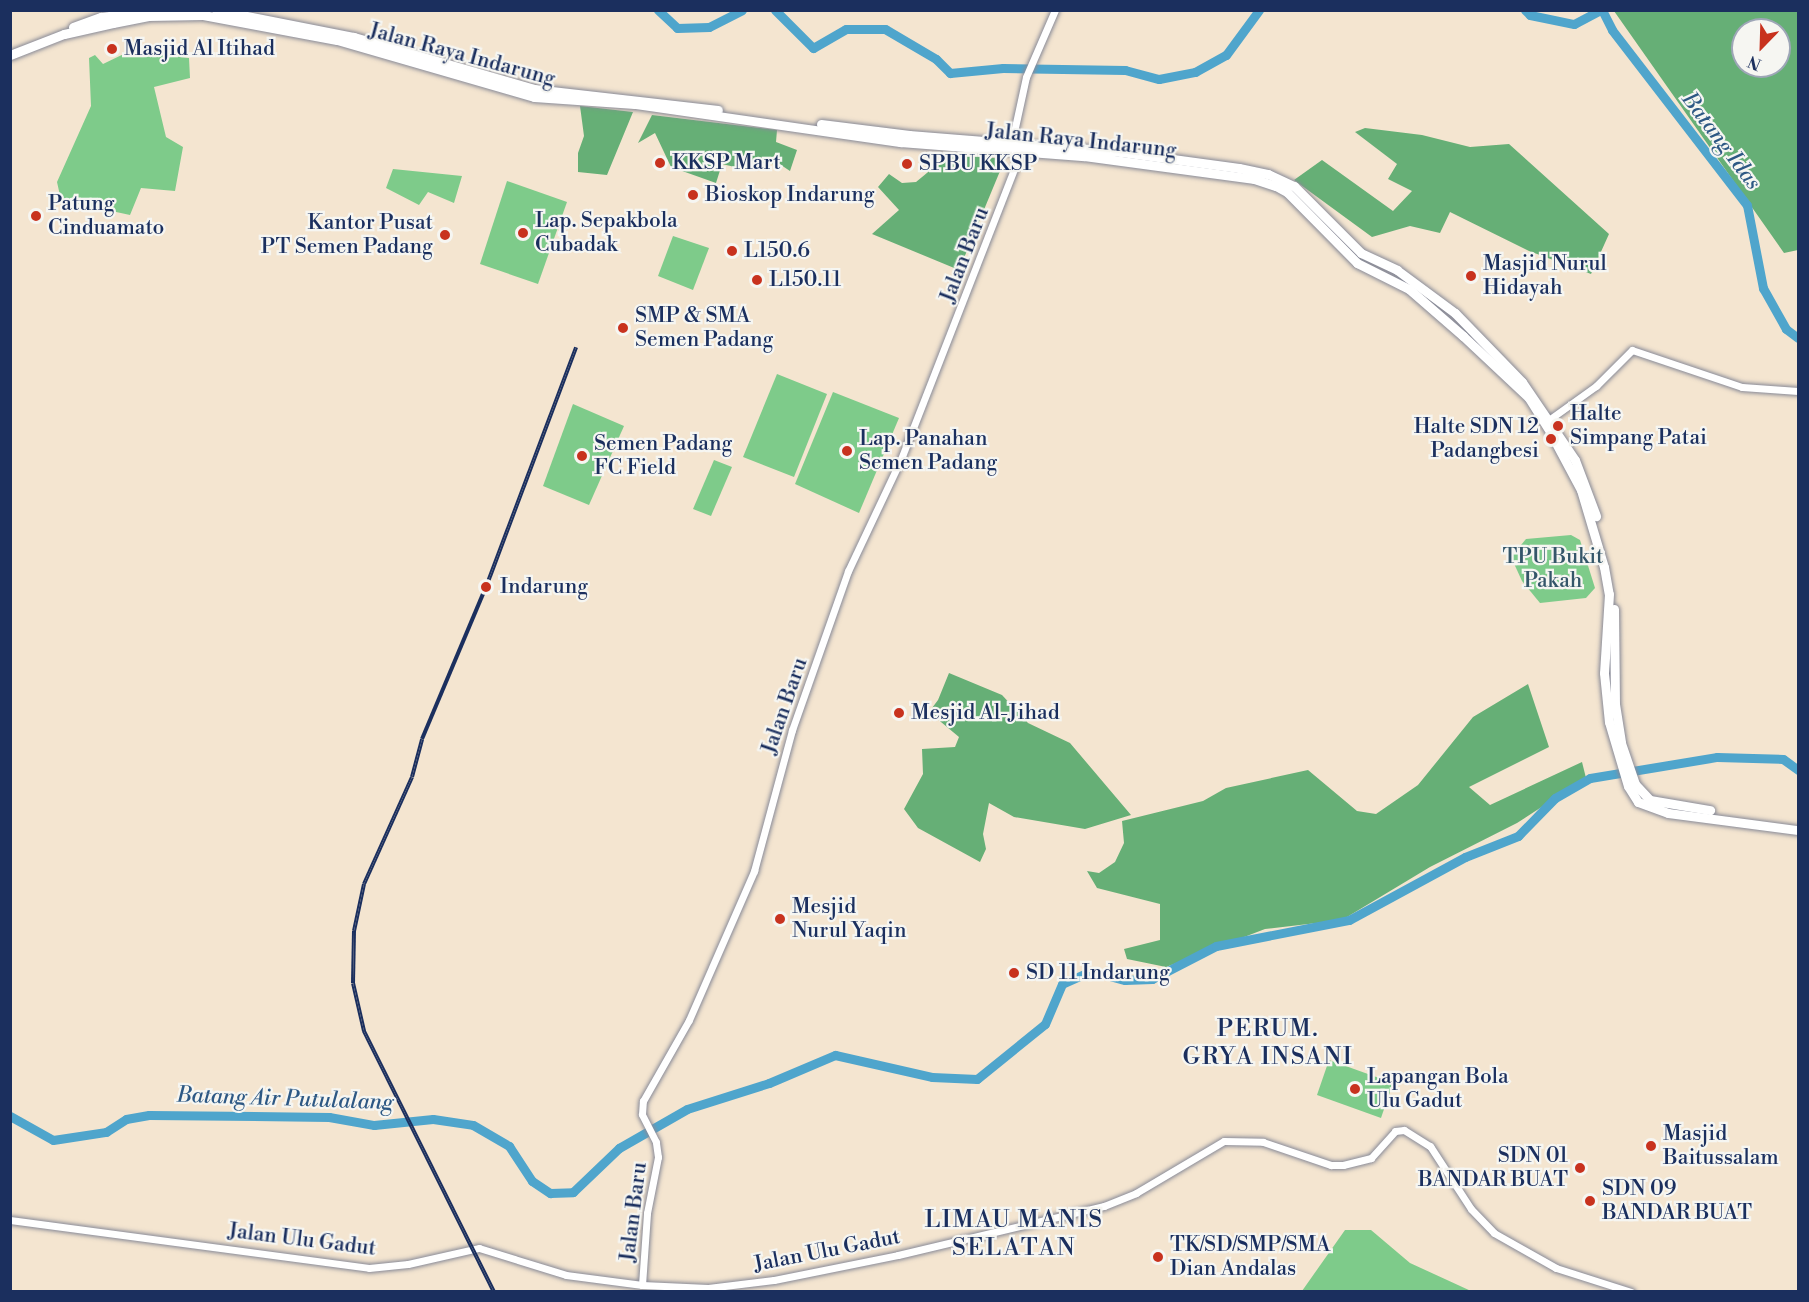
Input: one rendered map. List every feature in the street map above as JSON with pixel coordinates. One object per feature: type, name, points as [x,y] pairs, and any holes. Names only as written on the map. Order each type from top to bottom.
[{"type":"highway","points":[[10,55],[101,17],[150,10]]},
{"type":"highway","name":"Jalan Raya Indarung","points":[[216,10],[335,33],[539,97],[634,104],[900,142],[1022,147],[1239,168],[1268,174],[1293,186],[1361,253],[1397,270],[1455,313],[1522,382],[1550,419],[1571,462],[1588,511],[1607,582],[1611,705],[1625,766],[1632,785],[1643,797],[1657,802],[1798,830]]},
{"type":"highway","name":"Jalan Raya Indarung","points":[[64,34],[148,16],[203,15],[337,40],[471,74]]},
{"type":"highway","name":"Jalan Raya Indarung","points":[[1022,147],[1245,177],[1284,190],[1357,263],[1409,289],[1514,383],[1538,411],[1571,462]]},
{"type":"highway","name":"Jalan Raya Indarung","points":[[1731,816],[1798,824]]},
{"type":"street","points":[[1014,132],[1026,77],[1055,10]]},
{"type":"street","name":"Jalan Baru","points":[[642,1285],[647,1213],[658,1157],[656,1142],[645,1122],[643,1101],[689,1020],[757,864],[792,730],[848,571],[902,459],[1022,147]]},
{"type":"street","points":[[1550,419],[1582,396],[1632,350],[1742,387],[1798,391]]},
{"type":"street","name":"Jalan Ulu Gadut","points":[[10,1220],[369,1268],[408,1264],[479,1248],[567,1275],[642,1285],[708,1288],[774,1280],[1078,1212],[1136,1193],[1231,1140],[1263,1142],[1332,1165],[1343,1165],[1371,1158],[1395,1131],[1404,1130],[1430,1146],[1471,1209],[1494,1233],[1556,1268],[1631,1292]]},
{"type":"green space","points":[[1614,11],[1798,11],[1798,250],[1784,253]]},
{"type":"green space","points":[[130,51],[189,58],[190,78],[154,87],[166,137],[183,147],[175,191],[141,188],[130,215],[61,200],[57,182],[91,106],[89,58],[95,55],[103,64]]},
{"type":"green space","points":[[580,106],[633,112],[607,175],[578,172],[578,153],[584,136]]},
{"type":"green space","points":[[652,115],[777,130],[776,142],[797,150],[790,171],[781,165],[742,161],[739,168],[722,164],[716,183],[671,167],[655,133],[638,143]]},
{"type":"green space","points":[[1365,128],[1422,135],[1470,147],[1509,144],[1609,234],[1591,274],[1529,251],[1450,212],[1440,233],[1410,226],[1372,237],[1294,180],[1322,160],[1393,211],[1412,191],[1388,179],[1397,164],[1355,132]]},
{"type":"green space","points":[[950,154],[1005,159],[959,270],[872,234],[899,210],[878,187],[889,174],[902,183],[916,182]]},
{"type":"green space","points":[[393,169],[462,176],[454,203],[428,192],[419,205],[386,188]]},
{"type":"green space","name":"Lap. Sepakbola Cubadak","points":[[507,181],[567,202],[538,284],[480,264]]},
{"type":"green space","points":[[673,236],[709,248],[693,290],[658,276]]},
{"type":"green space","points":[[777,374],[827,394],[794,477],[743,457]]},
{"type":"green space","name":"Lap. Panahan Semen Padang","points":[[833,392],[899,418],[859,513],[795,484]]},
{"type":"green space","name":"Semen Padang FC Field","points":[[573,404],[624,426],[589,505],[543,486]]},
{"type":"green space","points":[[714,460],[732,467],[711,516],[693,509]]},
{"type":"green space","name":"TPU Bukit Pakah","points":[[1571,535],[1580,540],[1595,588],[1586,598],[1540,603],[1522,581],[1511,557],[1526,539]]},
{"type":"green space","points":[[949,673],[1002,695],[1028,723],[1070,743],[1131,815],[1085,829],[1014,817],[989,803],[983,834],[986,849],[980,862],[918,828],[904,809],[923,774],[922,749],[955,747],[959,737],[929,712],[938,700]]},
{"type":"green space","points":[[1528,684],[1549,747],[1469,787],[1490,805],[1582,762],[1586,778],[1517,823],[1430,867],[1342,920],[1265,929],[1166,967],[1127,959],[1124,949],[1160,940],[1160,904],[1097,888],[1087,871],[1099,873],[1115,862],[1124,843],[1122,821],[1203,801],[1226,788],[1308,770],[1357,811],[1376,814],[1418,785],[1473,717]]},
{"type":"green space","name":"Lapangan Bola Ulu Gadut","points":[[1329,1060],[1393,1083],[1381,1118],[1317,1095]]},
{"type":"green space","points":[[1345,1230],[1371,1230],[1410,1263],[1471,1291],[1302,1291]]},
{"type":"waterway","points":[[658,10],[677,28],[709,27],[742,10]]},
{"type":"waterway","points":[[775,10],[813,48],[846,29],[885,29],[936,59],[950,73],[1003,68],[1125,70],[1159,79],[1195,72],[1226,55],[1259,10]]},
{"type":"waterway","points":[[1525,10],[1530,15],[1574,24],[1600,10]]},
{"type":"waterway","name":"Batang Idas","points":[[1602,10],[1612,30],[1747,205],[1763,288],[1786,329],[1798,338]]},
{"type":"waterway","name":"Batang Air Putulalang","points":[[10,1116],[53,1140],[106,1132],[126,1119],[149,1115],[329,1117],[374,1125],[433,1119],[473,1125],[509,1146],[532,1181],[550,1193],[573,1192],[619,1148],[687,1109],[769,1083],[835,1055],[932,1077],[977,1079],[1045,1024],[1062,984],[1091,971],[1125,980],[1152,979],[1216,946],[1349,920],[1465,857],[1518,836],[1555,798],[1590,778],[1717,757],[1783,759],[1798,770]]},
{"type":"railway","points":[[494,1292],[364,1031],[353,983],[354,931],[364,884],[412,777],[422,739],[486,587],[576,347]]},
{"type":"place","name":"Masjid Al Itihad","points":[[112,49]]},
{"type":"place","name":"KKSP Mart","points":[[660,163]]},
{"type":"place","name":"SPBU KKSP","points":[[907,164]]},
{"type":"place","name":"Bioskop Indarung","points":[[693,195]]},
{"type":"place","name":"Patung Cinduamato","points":[[36,216]]},
{"type":"place","name":"Lap. Sepakbola Cubadak","points":[[523,233]]},
{"type":"place","name":"Kantor Pusat PT Semen Padang","points":[[445,235]]},
{"type":"place","name":"L150.6","points":[[732,251]]},
{"type":"place","name":"Masjid Nurul Hidayah","points":[[1471,276]]},
{"type":"place","name":"L150.11","points":[[757,280]]},
{"type":"place","name":"SMP & SMA Semen Padang","points":[[623,328]]},
{"type":"place","name":"Halte Simpang Patai","points":[[1558,426]]},
{"type":"place","name":"Halte SDN 12 Padangbesi","points":[[1551,439]]},
{"type":"place","name":"Lap. Panahan Semen Padang","points":[[847,451]]},
{"type":"place","name":"Semen Padang FC Field","points":[[582,456]]},
{"type":"place","name":"Indarung","points":[[486,587]]},
{"type":"place","name":"Mesjid Al-Jihad","points":[[899,713]]},
{"type":"place","name":"Mesjid Nurul Yaqin","points":[[780,919]]},
{"type":"place","name":"SD 11 Indarung","points":[[1014,973]]},
{"type":"place","name":"Lapangan Bola Ulu Gadut","points":[[1355,1089]]},
{"type":"place","name":"Masjid Baitussalam","points":[[1651,1146]]},
{"type":"place","name":"SDN 01 BANDAR BUAT","points":[[1580,1168]]},
{"type":"place","name":"SDN 09 BANDAR BUAT","points":[[1590,1201]]},
{"type":"place","name":"TK/SD/SMP/SMA Dian Andalas","points":[[1158,1257]]},
{"type":"district","name":"PERUM. GRYA INSANI","points":[[1268,1044]]},
{"type":"district","name":"LIMAU MANIS SELATAN","points":[[1014,1235]]}]
